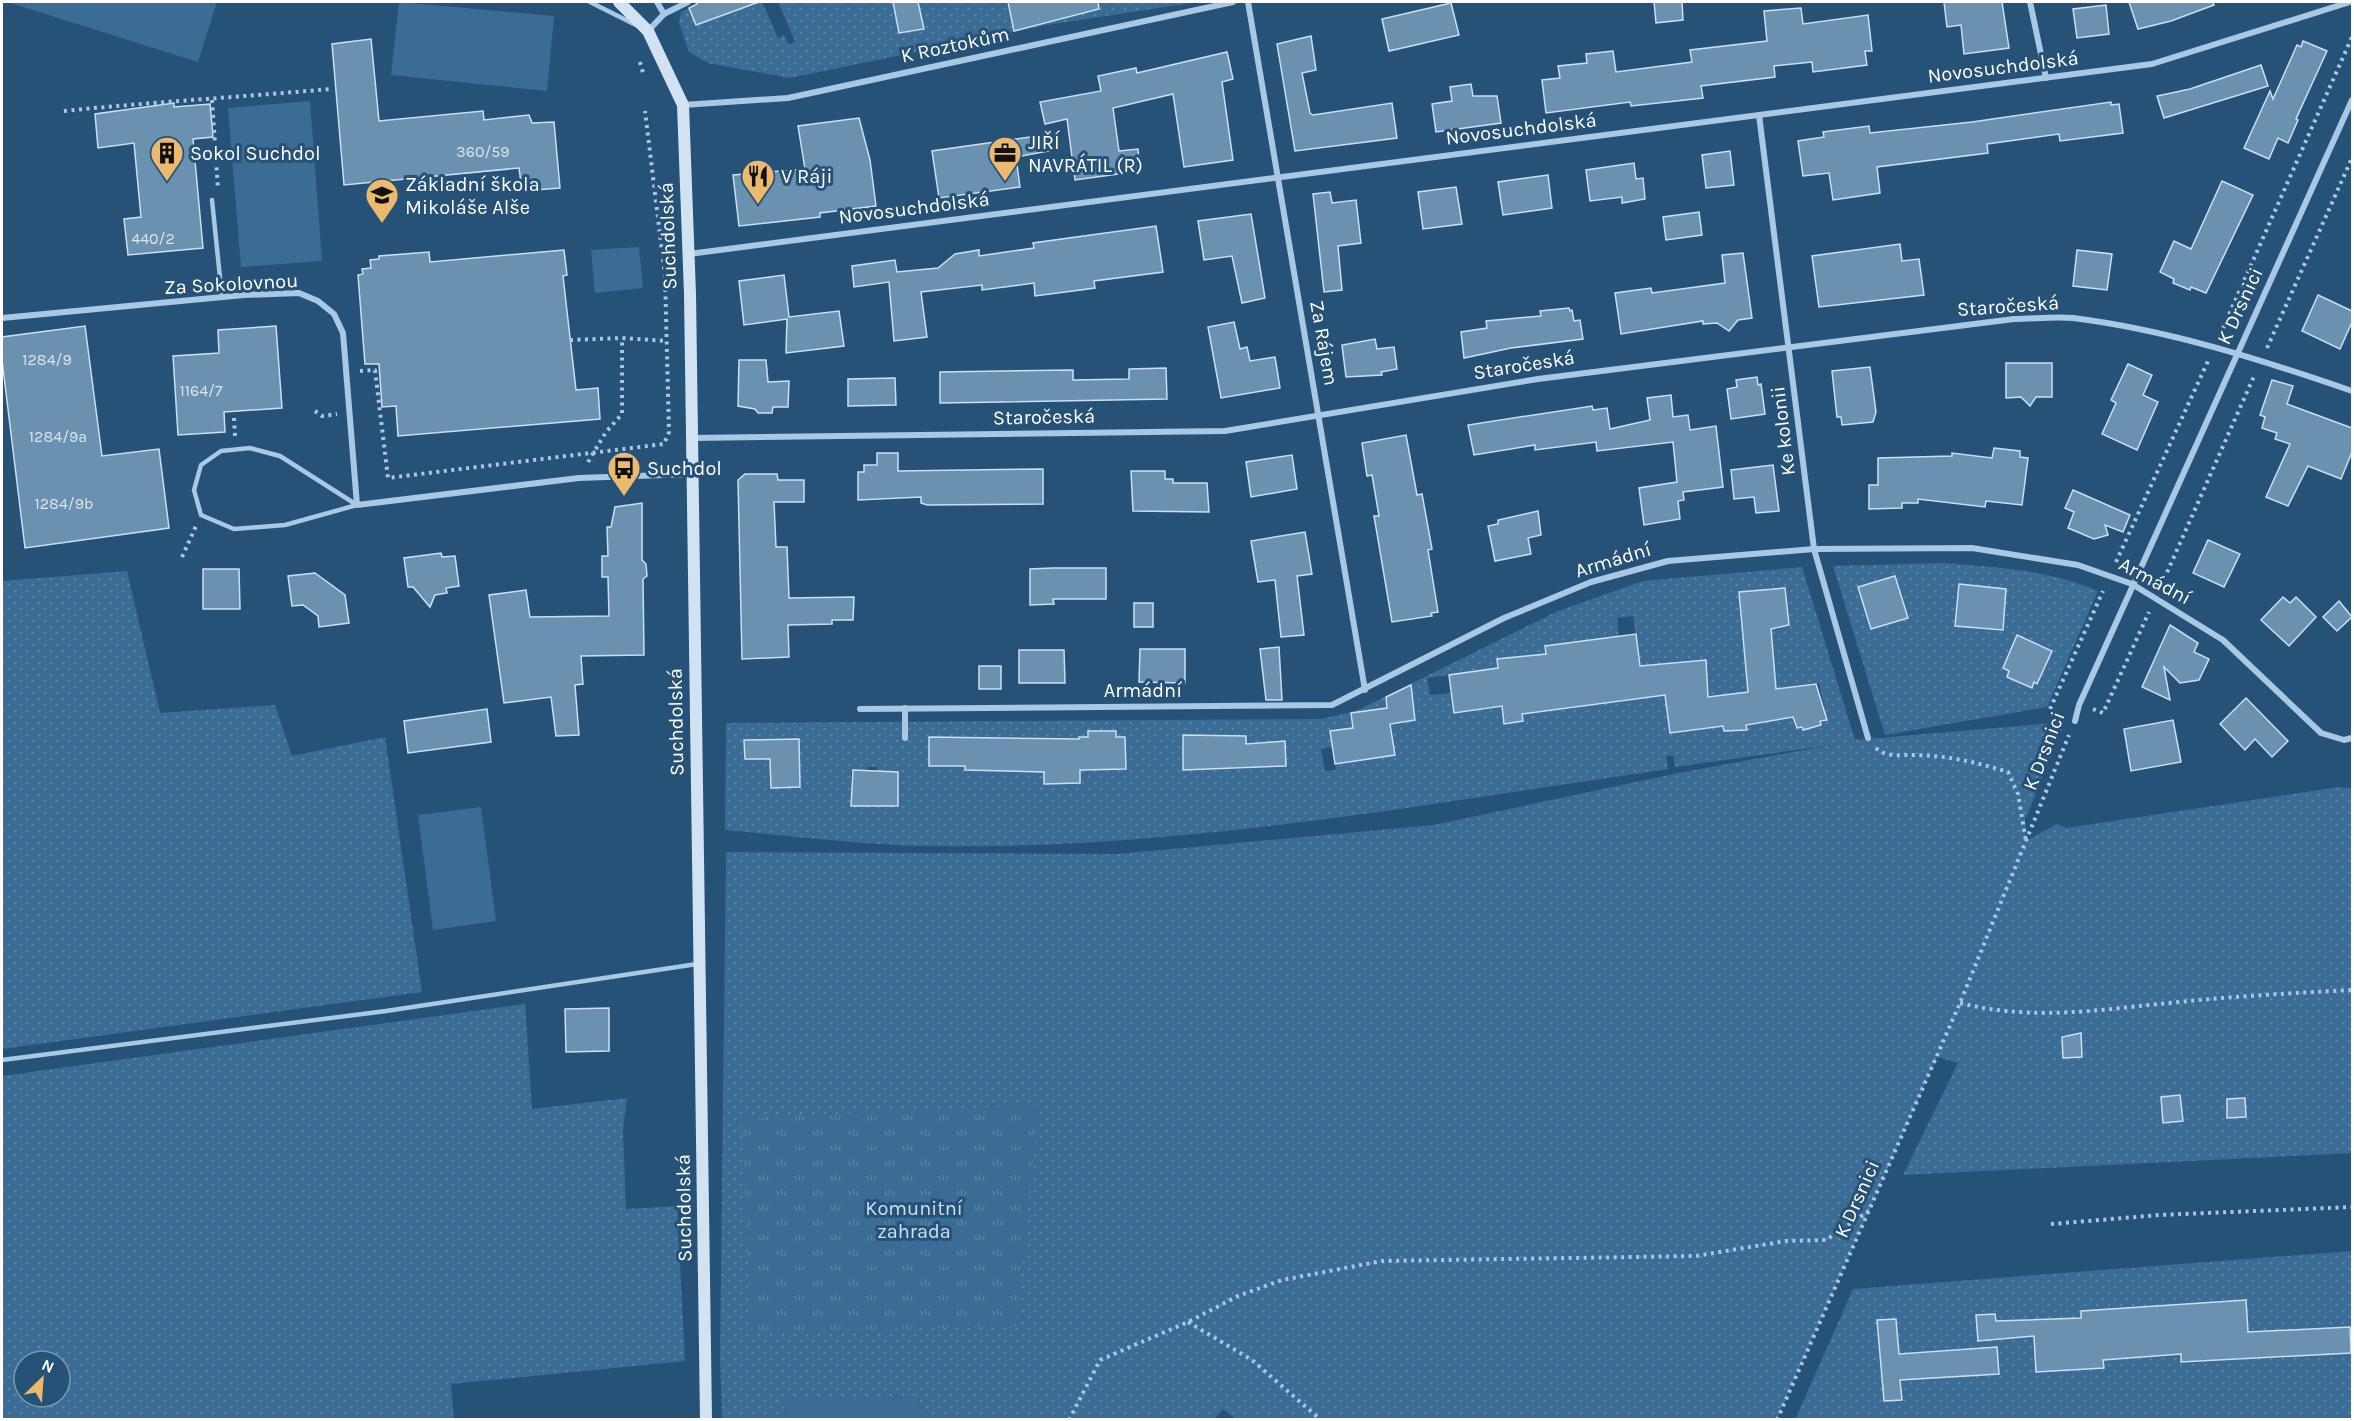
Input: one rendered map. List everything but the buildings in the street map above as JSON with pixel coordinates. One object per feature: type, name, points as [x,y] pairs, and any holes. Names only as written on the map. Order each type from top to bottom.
[{"type":"street","name":"Suchdolská","points":[[619,2],[648,31],[683,105],[689,254],[706,1419]]},
{"type":"street","points":[[657,2],[664,14]]},
{"type":"street","points":[[648,31],[664,14],[688,2]]},
{"type":"street","name":"K Roztokům","points":[[683,105],[788,98],[1233,2]]},
{"type":"street","name":"Za Rájem","points":[[1248,2],[1365,690]]},
{"type":"street","points":[[2030,2],[2046,78]]},
{"type":"street","name":"Novosuchdolská","points":[[689,254],[2152,64],[2350,2]]},
{"type":"street","name":"K Drsnici","points":[[2075,721],[2079,705],[2132,584],[2352,100]]},
{"type":"street","name":"Ke kolonii","points":[[1759,115],[1814,549],[1868,738]]},
{"type":"street","name":"Za Sokolovnou","points":[[2,318],[222,297],[299,293],[318,301],[334,314],[343,333],[357,506]]},
{"type":"street","name":"Staročeská","points":[[691,438],[1225,431],[1539,379],[2014,319],[2071,318],[2214,347],[2261,360],[2352,391]]},
{"type":"street","points":[[357,506],[579,478],[692,474]]},
{"type":"street","name":"Armádní","points":[[860,709],[1332,705],[1504,618],[1590,582],[1668,561],[1814,549],[1972,548],[2078,566],[2132,584],[2223,640],[2321,733],[2344,740],[2352,738]]},
{"type":"street","points":[[905,708],[905,738]]},
{"type":"lane","points":[[590,2],[648,31]]},
{"type":"lane","points":[[212,200],[222,297]]},
{"type":"lane","points":[[250,448],[280,456],[357,506],[285,525],[234,529],[201,514],[194,490],[201,465],[221,451],[250,448]]},
{"type":"lane","points":[[2,1060],[386,1011],[700,963]]},
{"type":"path","points":[[2050,709],[2352,37]]},
{"type":"path","points":[[639,54],[643,74]]},
{"type":"path","points":[[64,111],[175,99],[212,100],[330,89]]},
{"type":"path","points":[[212,100],[218,190],[212,200]]},
{"type":"path","points":[[375,370],[388,478],[664,444],[669,432],[665,276],[645,111]]},
{"type":"path","points":[[2103,713],[2352,158]]},
{"type":"path","points":[[570,340],[622,338],[667,341]]},
{"type":"path","points":[[579,478],[606,432],[622,414],[622,338]]},
{"type":"path","points":[[182,557],[201,514]]},
{"type":"path","name":"K Drsnici","points":[[1778,1419],[1960,1003],[2075,721]]},
{"type":"path","points":[[1868,738],[1881,753],[1965,759],[2008,772],[2018,794],[2026,842]]},
{"type":"path","points":[[1960,1003],[1997,1012],[2050,1014],[2230,997],[2352,990]]},
{"type":"path","points":[[2051,1224],[2160,1215],[2352,1207]]},
{"type":"path","points":[[1069,1419],[1100,1360],[1188,1322],[1238,1296],[1282,1280],[1382,1261],[1696,1256],[1786,1241],[1826,1240],[1869,1211]]},
{"type":"path","points":[[1188,1322],[1252,1360],[1321,1419]]},
{"type":"green space","points":[[7,2],[217,2],[198,62]]},
{"type":"green space","points":[[399,2],[554,16],[547,91],[391,75]]},
{"type":"green space","points":[[762,2],[778,38],[784,35],[789,45],[795,41],[778,2],[1198,2],[1047,25],[790,78],[708,63],[689,52],[679,23],[681,12],[689,8],[697,25]]},
{"type":"green space","points":[[310,101],[322,261],[241,267],[228,108]]},
{"type":"green space","points":[[639,247],[643,288],[595,293],[591,250]]},
{"type":"green space","points":[[1943,563],[1982,566],[2061,578],[2098,591],[2047,707],[1885,735],[1833,566]],"holes":[[[1895,576],[1908,617],[1859,587]],[[1959,584],[1994,588],[1955,626]],[[2017,635],[2037,684],[2034,682],[2032,688],[2007,677],[2009,671],[2003,668]]]},
{"type":"green space","points":[[1802,567],[1855,740],[2065,722],[2025,820],[2026,841],[2057,824],[2066,828],[2339,787],[2352,789],[2352,1153],[1903,1175],[1958,1063],[1937,1057],[1777,1419],[1237,1420],[1223,1409],[1214,1420],[922,1420],[919,1397],[783,1400],[785,1419],[722,1420],[720,1357],[726,852],[1117,854],[1434,825],[1678,773],[1831,745],[1675,767],[1673,755],[1666,756],[1668,769],[1295,823],[1108,841],[1014,846],[920,846],[847,842],[725,830],[726,723],[1321,719],[1356,711],[1558,611],[1643,581]],"holes":[[[1785,588],[1789,624],[1781,625],[1780,629],[1771,629],[1739,592]],[[1633,616],[1639,660],[1605,638],[1619,636],[1617,618]],[[1573,642],[1573,648],[1578,648],[1586,706],[1549,711],[1545,680],[1548,670],[1545,646]],[[1516,657],[1523,721],[1504,723],[1502,706],[1454,713],[1451,693],[1430,695],[1427,678],[1490,669],[1498,674],[1497,659]],[[1819,683],[1827,719],[1820,721],[1821,725],[1804,730],[1802,727],[1797,728],[1790,707],[1746,725],[1747,730],[1724,731],[1719,696]],[[1688,700],[1692,730],[1670,733],[1666,703]],[[1351,713],[1381,727],[1391,726],[1395,755],[1335,764],[1336,770],[1325,771],[1321,749],[1332,747],[1353,728]],[[1088,731],[1116,731],[1116,737],[1125,737],[1126,769],[1080,769],[1080,783],[1044,784],[1080,753],[1079,737],[1088,737]],[[1245,736],[1246,769],[1223,768]],[[965,737],[1010,738],[1010,770],[965,770]],[[799,739],[800,787],[771,788],[770,759],[745,759],[744,740]],[[1285,741],[1286,766],[1253,768],[1252,743]],[[867,767],[877,767],[878,772],[898,772],[898,806],[851,805],[851,772],[867,770]]]},
{"type":"green space","points":[[127,571],[160,713],[275,705],[292,756],[385,737],[422,992],[2,1049],[2,575],[3,581]]},
{"type":"green space","points":[[481,807],[496,921],[433,930],[418,815]]},
{"type":"green space","points":[[525,1004],[532,1109],[627,1098],[623,1130],[626,1209],[677,1206],[685,1361],[451,1384],[454,1419],[2,1419],[2,1076]]},
{"type":"green space","name":"Komunitní zahrada","points":[[1039,1105],[1016,1327],[752,1331],[741,1118]]},
{"type":"green space","points":[[2352,1251],[2352,1419],[1795,1420],[1853,1289]]},
{"type":"green space","points":[[919,1397],[922,1419],[785,1419],[783,1399]]},
{"type":"place","name":"Sokol Suchdol","points":[[167,182]]},
{"type":"place","name":"JIŘÍ NAVRÁTIL (R)","points":[[1005,182]]},
{"type":"place","name":"V Ráji","points":[[758,205]]},
{"type":"place","name":"Základní škola Mikoláše Alše","points":[[382,224]]},
{"type":"place","name":"Suchdol","points":[[624,497]]}]
